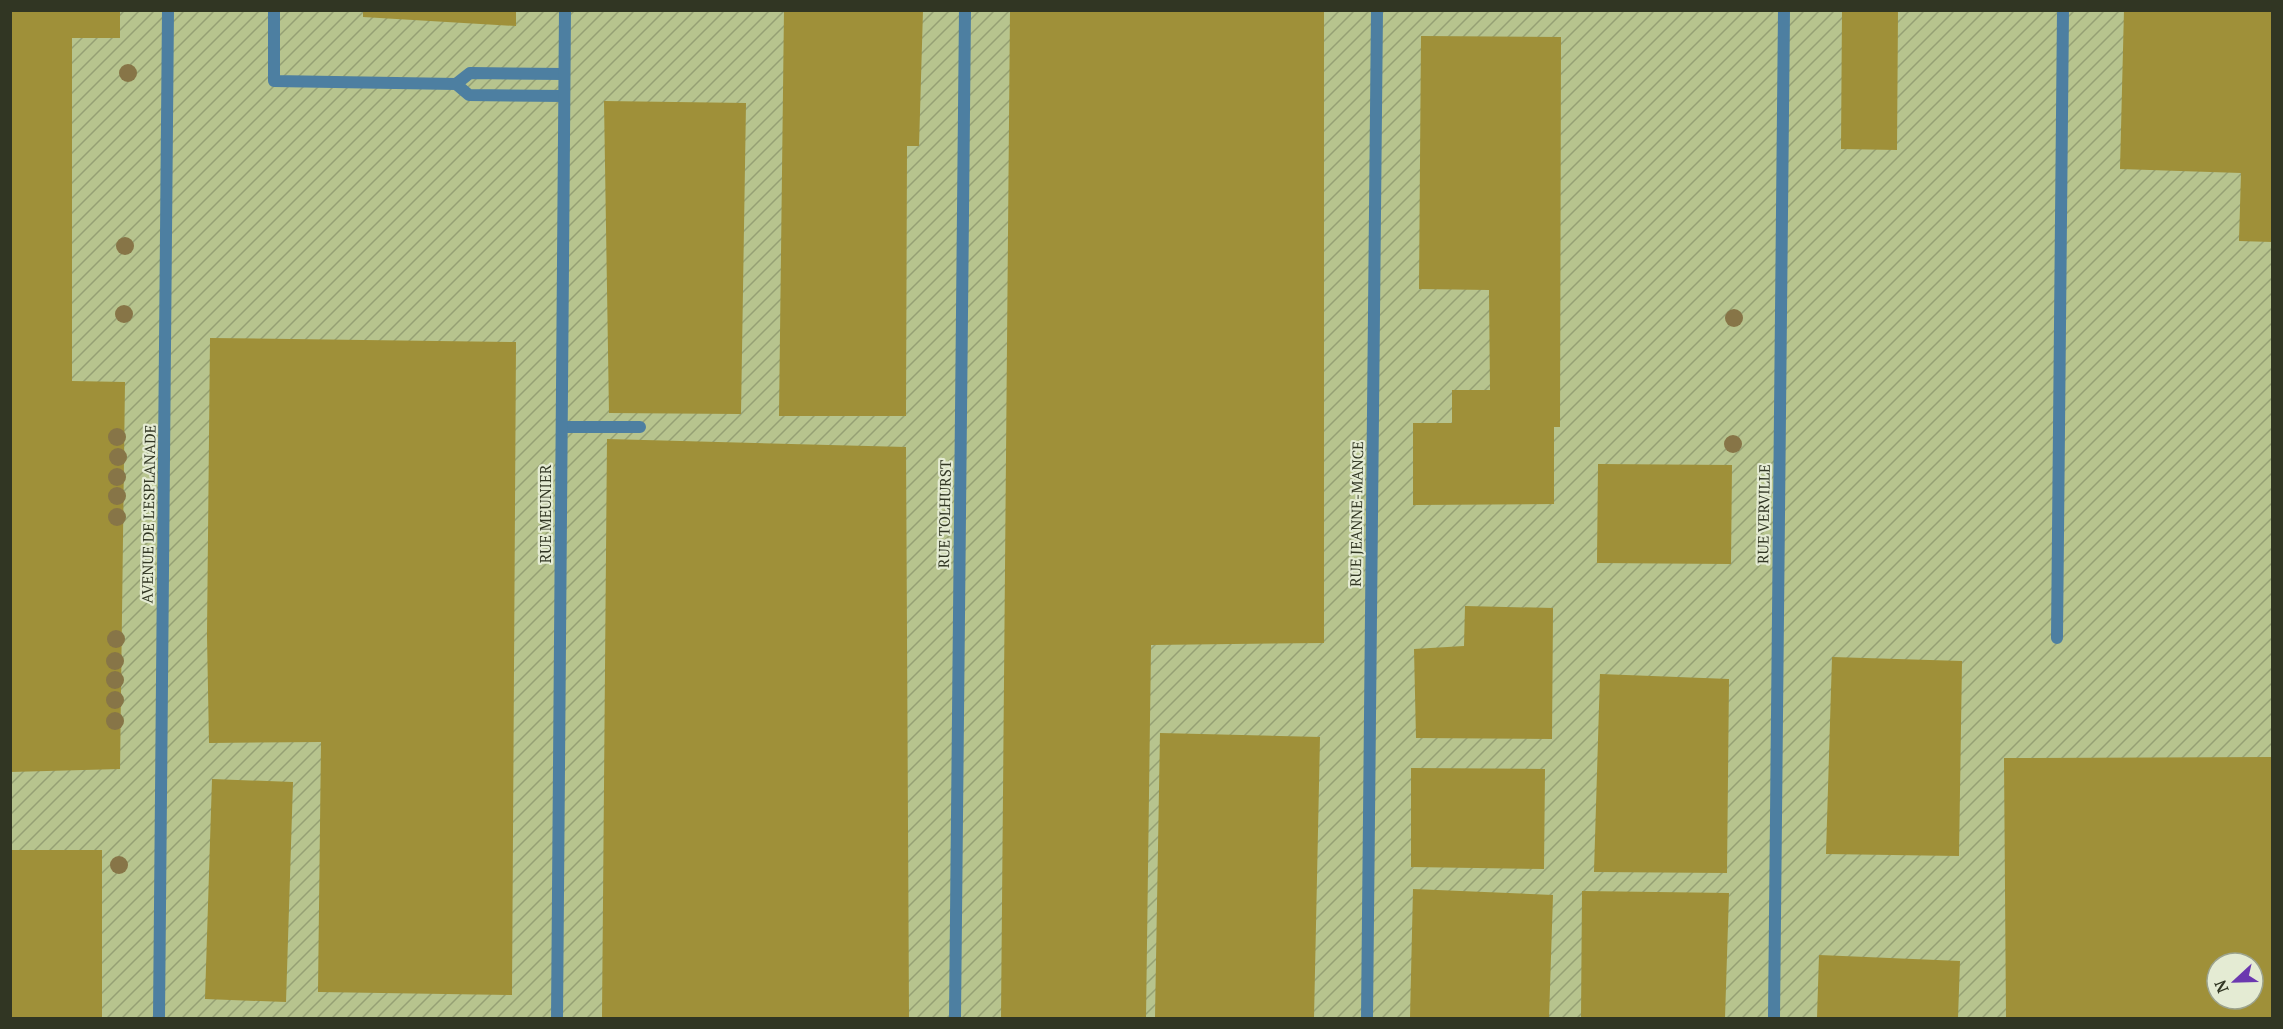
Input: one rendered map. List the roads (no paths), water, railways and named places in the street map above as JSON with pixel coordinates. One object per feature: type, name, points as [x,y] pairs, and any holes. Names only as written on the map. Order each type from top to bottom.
[{"type":"street","name":"AVENUE DE L'ESPLANADE","points":[[159,1018],[168,10]]},
{"type":"street","points":[[274,10],[274,81],[456,84],[470,73],[564,74]]},
{"type":"street","name":"RUE MEUNIER","points":[[557,1018],[565,10]]},
{"type":"street","name":"RUE TOLHURST","points":[[955,1018],[965,10]]},
{"type":"street","name":"RUE JEANNE-MANCE","points":[[1367,1018],[1377,10]]},
{"type":"street","name":"RUE VERVILLE","points":[[1774,1018],[1784,10]]},
{"type":"street","points":[[2056,638],[2063,10]]},
{"type":"street","points":[[456,84],[469,95],[564,96]]},
{"type":"street","points":[[562,427],[640,428]]}]
